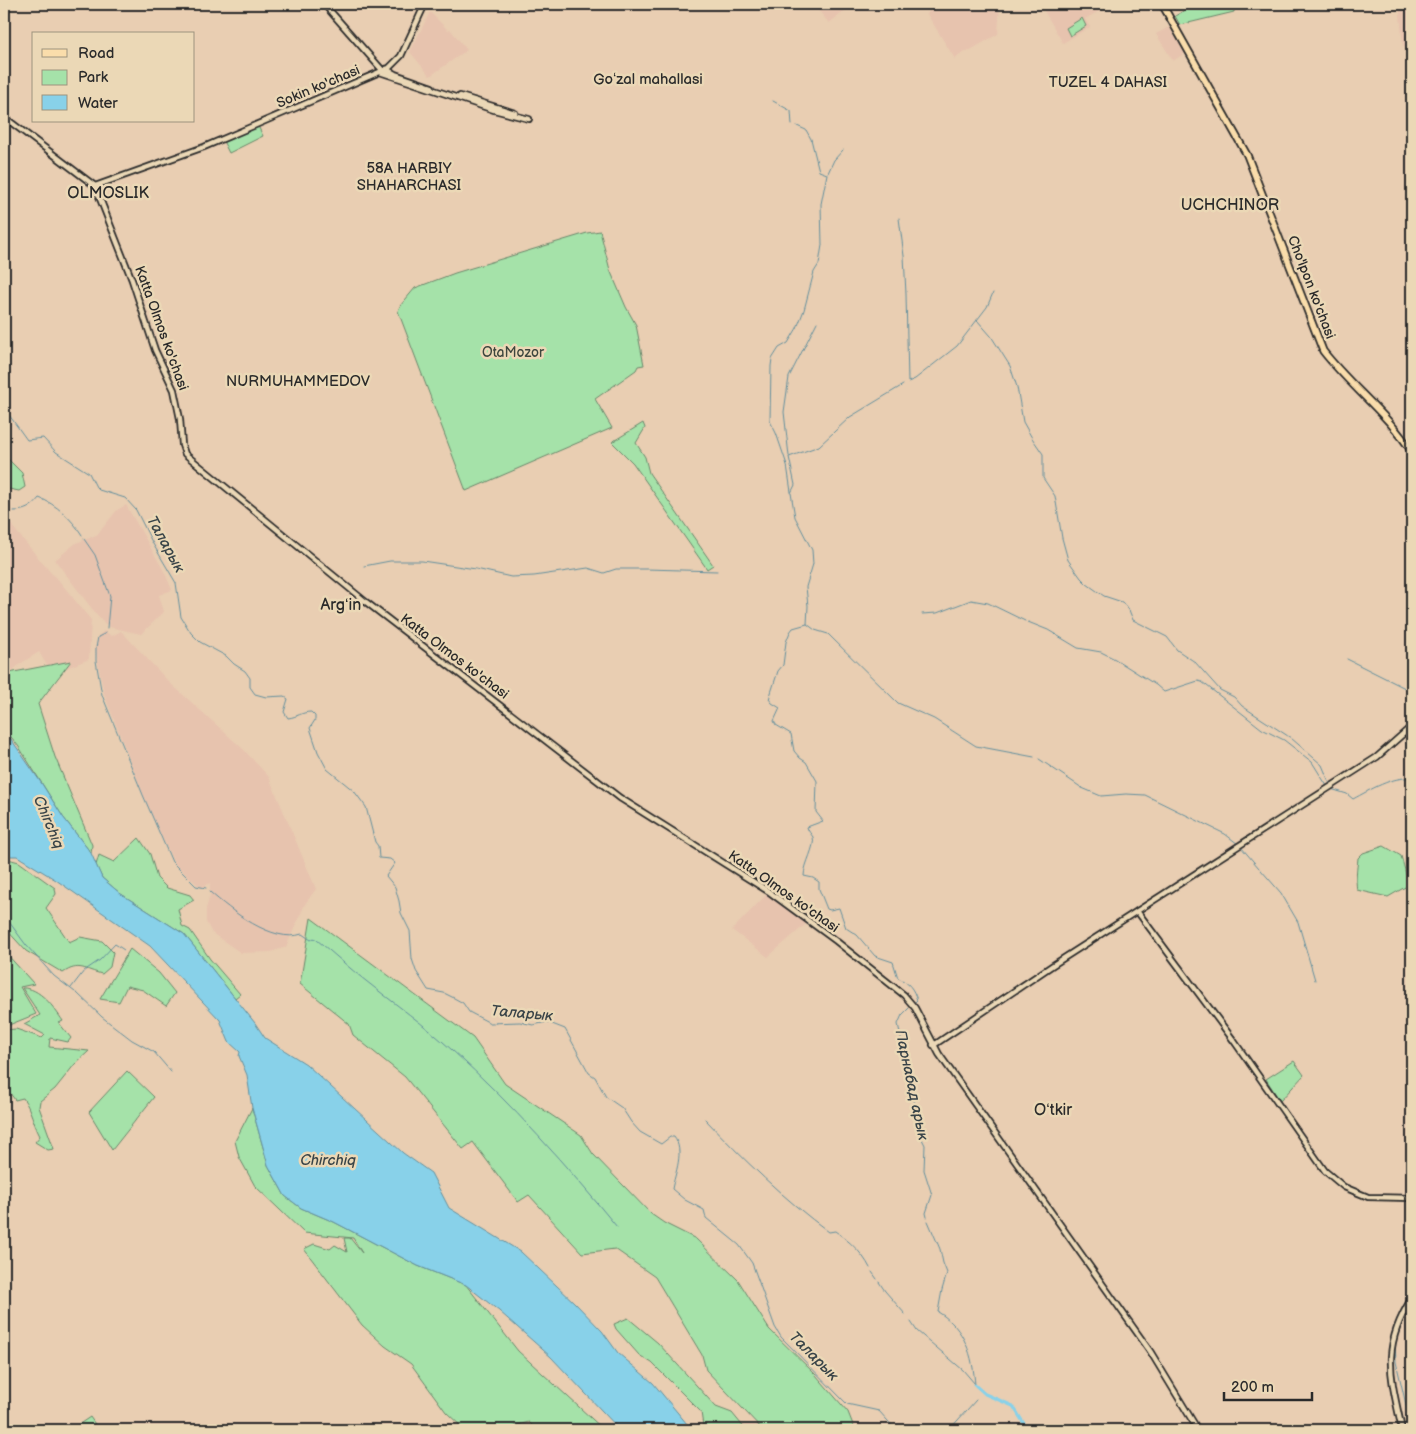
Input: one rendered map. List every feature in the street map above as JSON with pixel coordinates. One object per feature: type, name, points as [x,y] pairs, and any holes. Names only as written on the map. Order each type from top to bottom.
[{"type":"main road","name":"Cho'lpon ko'chasi","points":[[1162,4],[1247,155],[1322,351],[1359,390],[1412,452]]},
{"type":"main road","points":[[1412,1284],[1410,1293],[1412,1299]]},
{"type":"street","points":[[324,4],[383,71],[494,110],[530,119],[526,116],[383,71]]},
{"type":"street","name":"Sokin ko'chasi","points":[[95,186],[187,153],[383,71],[401,56],[425,4]]},
{"type":"street","points":[[4,117],[95,186]]},
{"type":"street","name":"Katta Olmos ko'chasi","points":[[95,186],[132,280],[155,350],[174,390],[185,454],[366,602],[620,798],[768,891],[836,941],[904,995],[915,1008],[933,1045],[1150,1351],[1198,1430]]},
{"type":"street","points":[[933,1045],[1053,965],[1377,757],[1412,726]]},
{"type":"street","points":[[1137,911],[1234,1041],[1325,1171],[1344,1187],[1368,1197],[1412,1198]]},
{"type":"street","points":[[1402,1430],[1393,1389],[1390,1355],[1400,1320],[1412,1299]]},
{"type":"shaded area","points":[[813,4],[854,4],[829,23]]},
{"type":"shaded area","points":[[934,4],[1000,4],[998,34],[967,52],[965,51],[955,59],[927,14]]},
{"type":"shaded area","points":[[1040,4],[1098,4],[1101,10],[1085,19],[1090,27],[1063,43]]},
{"type":"shaded area","points":[[1399,4],[1412,4],[1412,92],[1410,92],[1405,46],[1403,46]]},
{"type":"shaded area","points":[[430,12],[448,30],[450,29],[467,50],[430,76],[410,52]]},
{"type":"shaded area","points":[[1169,27],[1185,53],[1173,61],[1156,34]]},
{"type":"shaded area","points":[[126,505],[164,571],[172,590],[159,595],[164,612],[141,634],[109,627],[99,618],[55,560],[76,543],[97,535],[117,510]]},
{"type":"shaded area","points":[[4,514],[16,531],[91,620],[89,659],[52,674],[39,652],[20,664],[4,678]]},
{"type":"shaded area","points":[[104,631],[112,636],[121,631],[169,682],[243,749],[269,777],[316,889],[305,904],[286,947],[271,952],[241,953],[212,933],[206,922],[210,883],[201,888],[174,863],[148,807],[104,694],[95,648],[98,636]]},
{"type":"shaded area","points":[[767,894],[807,923],[768,957],[732,930]]},
{"type":"green space","points":[[1182,4],[1234,4],[1234,12],[1180,25],[1175,16],[1185,10]]},
{"type":"green space","points":[[1082,18],[1086,26],[1070,36],[1066,28]]},
{"type":"green space","points":[[258,126],[263,136],[229,153],[223,141]]},
{"type":"green space","name":"OtaMozor","points":[[600,231],[610,270],[636,325],[644,365],[638,366],[636,370],[595,399],[612,428],[466,491],[398,311],[400,306],[415,288],[455,273],[587,233]]},
{"type":"green space","points":[[643,423],[645,428],[636,443],[645,457],[649,473],[713,565],[707,569],[633,463],[612,442]]},
{"type":"green space","points":[[4,455],[22,473],[25,487],[19,491],[4,488]]},
{"type":"green space","points":[[71,661],[38,704],[55,757],[92,845],[91,853],[63,817],[19,747],[4,728],[4,672],[9,673]]},
{"type":"green space","points":[[139,838],[150,854],[157,878],[167,888],[190,895],[194,900],[178,909],[182,926],[190,930],[210,959],[240,994],[235,998],[184,934],[121,894],[102,878],[96,865],[99,855],[114,862]]},
{"type":"green space","points":[[1384,846],[1401,856],[1408,881],[1407,886],[1388,897],[1357,890],[1358,858],[1363,853]]},
{"type":"green space","points":[[8,859],[19,862],[55,888],[56,894],[46,908],[69,942],[80,937],[102,941],[113,952],[110,967],[102,974],[78,967],[63,973],[26,951],[4,927],[4,861]]},
{"type":"green space","points":[[311,918],[473,1038],[505,1084],[581,1135],[593,1154],[651,1214],[664,1223],[696,1239],[738,1280],[769,1329],[815,1374],[848,1412],[855,1430],[763,1430],[706,1370],[702,1355],[655,1277],[615,1249],[582,1253],[529,1195],[518,1202],[473,1142],[463,1149],[405,1077],[353,1035],[349,1024],[300,984]]},
{"type":"green space","points":[[130,949],[159,973],[175,993],[166,1006],[143,990],[127,986],[119,1002],[100,999]]},
{"type":"green space","points":[[4,951],[34,984],[20,987],[36,1014],[4,1027]]},
{"type":"green space","points":[[22,988],[35,991],[46,999],[63,1021],[59,1023],[71,1038],[68,1042],[50,1038],[49,1047],[89,1051],[75,1064],[55,1089],[40,1101],[39,1107],[54,1149],[48,1150],[35,1142],[40,1136],[28,1107],[23,1098],[15,1100],[7,1089],[7,1084],[4,1080],[4,1030],[16,1029],[42,1038],[45,1035],[24,1024],[40,1015]]},
{"type":"green space","points":[[1294,1061],[1304,1075],[1280,1101],[1266,1079]]},
{"type":"green space","points":[[127,1071],[154,1097],[112,1150],[89,1112]]},
{"type":"green space","points":[[252,1108],[268,1165],[285,1196],[301,1208],[334,1222],[418,1266],[466,1285],[518,1351],[604,1430],[537,1430],[529,1422],[514,1426],[517,1430],[465,1430],[446,1412],[411,1364],[385,1346],[362,1325],[304,1249],[314,1244],[330,1249],[335,1245],[347,1252],[344,1238],[350,1238],[362,1253],[353,1238],[304,1233],[255,1186],[239,1157],[235,1141]]},
{"type":"green space","points":[[628,1318],[658,1343],[716,1407],[732,1413],[746,1430],[720,1430],[703,1426],[701,1412],[652,1363],[639,1355],[616,1329],[614,1324]]},
{"type":"green space","points":[[90,1417],[99,1430],[77,1430],[75,1427]]},
{"type":"water","name":"Chirchiq","points":[[4,729],[63,817],[91,853],[102,878],[121,894],[184,934],[265,1038],[306,1064],[403,1153],[431,1173],[449,1208],[521,1252],[602,1331],[618,1353],[653,1383],[692,1430],[620,1430],[551,1357],[466,1285],[418,1266],[334,1222],[301,1208],[285,1196],[268,1165],[252,1108],[247,1075],[239,1056],[240,1052],[229,1042],[220,1020],[150,946],[56,880],[17,856],[4,856]]},
{"type":"waterway","points":[[773,101],[791,111],[792,125]]},
{"type":"waterway","points":[[791,492],[787,465],[770,421],[771,366],[772,359],[779,348],[788,343],[797,328],[814,272],[819,264],[822,245],[821,204],[827,174],[819,171],[811,139],[806,130],[797,126]]},
{"type":"waterway","points":[[828,173],[834,160],[843,150]]},
{"type":"waterway","points":[[899,218],[904,256],[908,382],[915,379],[957,346],[987,307],[993,293]]},
{"type":"waterway","points":[[977,320],[991,336],[1010,366],[1017,387],[1023,422],[1043,454],[1043,478],[1055,496],[1062,538],[1068,560],[1081,578],[1104,596],[1122,602],[1129,610],[1133,620],[1167,637],[1177,650],[1195,662],[1220,690],[1234,697],[1242,706],[1291,738],[1322,765],[1330,784]]},
{"type":"waterway","points":[[789,456],[784,412],[789,377],[817,322]]},
{"type":"waterway","points":[[903,385],[850,417],[819,446],[789,457],[795,485],[791,493],[795,517],[812,550],[813,564],[806,587],[807,624],[815,630],[828,634],[898,703],[934,719],[976,746],[1034,757]]},
{"type":"waterway","name":"Таларык","points":[[4,408],[27,440],[43,438],[56,452],[89,473],[99,490],[125,498],[136,510],[176,583],[181,617],[191,633],[200,642],[226,656],[245,671],[250,678],[250,687],[255,694],[266,697],[284,696],[288,699],[284,712],[288,718],[308,712],[315,716],[315,720],[310,728],[318,752],[327,769],[354,791],[366,807],[375,842],[378,846],[379,858],[390,859],[395,863],[386,876],[395,887],[401,913],[410,931],[412,959],[416,971],[428,990],[444,993],[454,998],[463,1003],[469,1012],[490,1023],[520,1022],[533,1025],[547,1022],[565,1029],[589,1073],[595,1077],[606,1097],[622,1108],[640,1132],[661,1144],[670,1137],[674,1137],[679,1149],[679,1155],[672,1189],[685,1200],[704,1210],[706,1218],[739,1245],[752,1263],[775,1327],[781,1337],[847,1404],[879,1411],[896,1430]]},
{"type":"waterway","points":[[14,511],[28,508],[39,498],[45,500],[63,513],[82,535]]},
{"type":"waterway","points":[[84,539],[95,555],[110,596],[107,628]]},
{"type":"waterway","points":[[364,566],[390,561],[422,561],[476,569],[511,577],[534,576],[588,568],[604,573],[616,569],[717,571]]},
{"type":"waterway","points":[[922,614],[937,613],[971,600],[988,603],[1025,621]]},
{"type":"waterway","points":[[1028,622],[1048,630],[1078,648],[1101,652],[1115,659],[1164,692],[1198,681],[1202,682],[1262,729],[1284,740],[1312,762],[1327,786]]},
{"type":"waterway","name":"Парнабад арык","points":[[807,624],[793,628],[790,632],[786,642],[783,665],[778,671],[769,699],[780,708],[774,721],[776,725],[791,734],[794,751],[806,762],[817,781],[816,812],[823,821],[807,827],[813,837],[813,841],[804,876],[819,882],[819,889],[827,909],[839,908],[846,928],[857,935],[875,956],[893,962],[898,978],[908,984],[914,992],[917,1000],[914,1003]]},
{"type":"waterway","points":[[106,633],[98,637],[96,648],[96,661],[102,695],[172,862],[196,886],[206,888]]},
{"type":"waterway","points":[[1347,659],[1409,690],[1412,698]]},
{"type":"waterway","points":[[1039,759],[1082,788],[1101,796],[1145,795],[1225,834],[1238,844]]},
{"type":"waterway","points":[[1331,789],[1347,794],[1353,799],[1389,781],[1412,778]]},
{"type":"waterway","points":[[1241,847],[1259,868]]},
{"type":"waterway","points":[[1261,870],[1281,893],[1298,922],[1315,980]]},
{"type":"waterway","points":[[210,892],[240,916],[265,930],[291,936],[302,934],[311,940],[314,938],[431,1032],[517,1113],[617,1227]]},
{"type":"waterway","points":[[4,915],[26,945],[54,976],[75,992]]},
{"type":"waterway","points":[[71,988],[84,971],[100,960],[115,944],[124,950]]},
{"type":"waterway","points":[[77,993],[102,1017],[132,1040],[154,1052],[171,1072]]},
{"type":"waterway","name":"Парнабад арык","points":[[911,1006],[902,1015],[898,1024],[913,1092],[919,1133],[925,1145],[924,1170],[932,1195],[926,1213],[927,1217]]},
{"type":"waterway","points":[[705,1119],[749,1164],[796,1206],[829,1232],[835,1231],[850,1243],[870,1268]]},
{"type":"waterway","name":"Парнабад арык","points":[[928,1221],[940,1249],[947,1273],[938,1312],[955,1326],[961,1334],[970,1353],[975,1385]]},
{"type":"waterway","points":[[872,1272],[877,1279]]},
{"type":"waterway","points":[[879,1282],[905,1314]]},
{"type":"waterway","points":[[1396,1339],[1403,1319],[1412,1309]]},
{"type":"waterway","points":[[911,1322],[917,1331],[963,1370],[975,1384]]},
{"type":"waterway","points":[[1395,1343],[1396,1362],[1412,1430]]},
{"type":"waterway","name":"Парнабад арык","points":[[975,1385],[985,1394],[1013,1406],[1028,1430]]},
{"type":"waterway","name":"Таларык","points":[[949,1430],[976,1400]]},
{"type":"district","name":"Goʻzal mahallasi","points":[[648,79]]},
{"type":"district","name":"TUZEL 4 DAHASI","points":[[1108,82]]},
{"type":"district","name":"58A HARBIY SHAHARCHASI","points":[[409,176]]},
{"type":"district","name":"OLMOSLIK","points":[[108,192]]},
{"type":"district","name":"UCHCHINOR","points":[[1230,204]]},
{"type":"district","name":"NURMUHAMMEDOV","points":[[298,381]]},
{"type":"district","name":"Argʻin","points":[[341,604]]},
{"type":"district","name":"Oʻtkir","points":[[1053,1109]]}]
